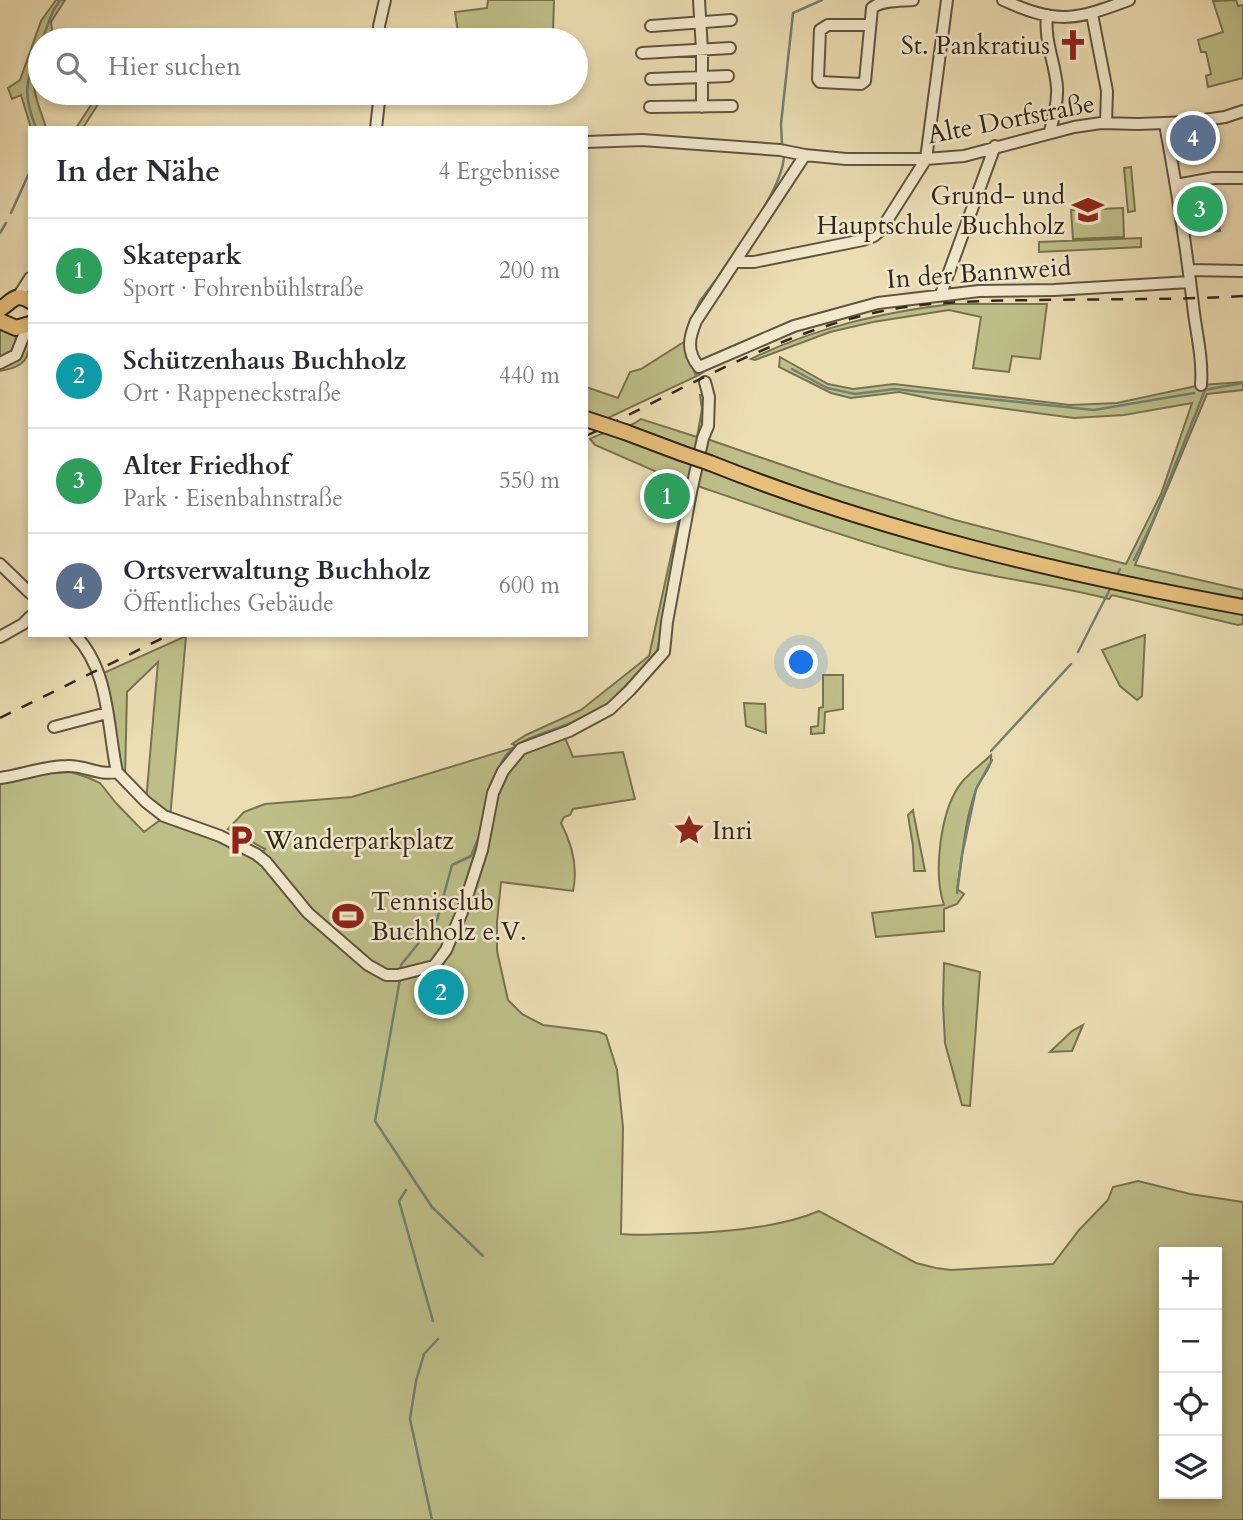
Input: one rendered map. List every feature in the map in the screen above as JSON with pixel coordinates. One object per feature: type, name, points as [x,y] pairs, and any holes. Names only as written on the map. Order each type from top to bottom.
[{"type":"main road","points":[[13,322],[9,300],[25,299]]},
{"type":"main road","points":[[588,420],[820,502],[915,531],[1104,579],[1243,607]]},
{"type":"street","points":[[379,28],[385,0]]},
{"type":"street","points":[[699,0],[702,107]]},
{"type":"street","points":[[869,25],[828,25],[820,30],[820,82],[861,84],[866,81],[872,8],[876,4],[913,0]]},
{"type":"street","points":[[736,262],[754,262],[874,236],[926,159],[947,0]]},
{"type":"street","points":[[1003,0],[1047,15],[1075,18],[1129,0]]},
{"type":"street","points":[[1092,13],[1107,92],[1106,123]]},
{"type":"street","points":[[1047,15],[1045,27],[1057,89],[1050,131]]},
{"type":"street","points":[[651,26],[731,20]]},
{"type":"street","points":[[642,53],[730,48]]},
{"type":"street","points":[[651,79],[728,76]]},
{"type":"street","points":[[376,126],[379,105]]},
{"type":"street","points":[[650,107],[732,106]]},
{"type":"street","name":"Alte Dorfstraße","points":[[588,142],[642,140],[782,150],[805,155],[857,159],[926,159],[964,156],[1050,131],[1106,123],[1165,124],[1211,119],[1243,111]]},
{"type":"street","points":[[1165,124],[1202,355],[1201,385]]},
{"type":"street","points":[[941,294],[995,146]]},
{"type":"street","points":[[736,262],[805,155]]},
{"type":"street","points":[[1176,185],[1214,178],[1243,178]]},
{"type":"street","name":"In der Bannweid","points":[[736,262],[696,321],[689,338],[690,350],[699,367],[793,326],[878,303],[941,294],[1190,282]]},
{"type":"street","points":[[1189,270],[1243,271]]},
{"type":"street","points":[[25,299],[28,280]]},
{"type":"street","points":[[0,363],[16,355],[13,322]]},
{"type":"street","points":[[77,637],[90,653],[97,670],[117,772],[146,802],[164,816],[219,836],[256,854],[266,862],[308,913],[337,936],[359,960],[386,975],[400,975],[434,966],[446,950],[462,912],[482,850],[493,793],[503,771],[522,749],[569,731],[610,709],[664,652],[667,622],[694,477],[708,426],[709,397],[705,382]]},
{"type":"street","points":[[0,565],[28,591]]},
{"type":"street","points":[[0,637],[28,619]]},
{"type":"street","points":[[54,727],[107,713]]},
{"type":"street","points":[[0,778],[72,765],[98,773],[117,772]]},
{"type":"green space","points":[[56,0],[65,0],[51,22],[52,28],[39,28]]},
{"type":"green space","points":[[488,0],[554,0],[553,28],[457,28],[455,12],[487,8]]},
{"type":"green space","points":[[1236,0],[1238,6],[1243,5],[1243,78],[1208,87],[1206,76],[1211,74],[1206,52],[1201,52],[1198,40],[1223,32],[1213,1]]},
{"type":"green space","points":[[28,58],[28,105],[39,105],[45,126],[30,126],[21,95],[12,99],[8,88],[20,80]]},
{"type":"green space","points":[[91,105],[97,105],[84,126],[77,126]]},
{"type":"green space","points":[[1131,167],[1135,211],[1128,212],[1124,168]]},
{"type":"green space","points":[[1212,183],[1220,231],[1187,233],[1181,188]]},
{"type":"green space","points":[[1123,208],[1124,237],[1073,239],[1071,210]]},
{"type":"green space","points":[[1141,238],[1141,247],[1039,252],[1039,242]]},
{"type":"green space","points":[[951,304],[1047,304],[1040,359],[1012,356],[1009,372],[973,368],[981,317],[949,310],[830,332],[755,360],[751,359],[800,338],[849,323]]},
{"type":"green space","points":[[0,324],[15,332],[16,340],[11,352],[0,358]]},
{"type":"green space","points":[[687,340],[693,365],[702,373],[606,419],[588,413],[588,388],[618,398],[630,372],[641,369]]},
{"type":"green space","points":[[28,341],[27,356],[20,364],[0,371],[0,368],[12,364]]},
{"type":"green space","points":[[780,357],[828,384],[853,389],[894,384],[1070,405],[1117,403],[1201,385],[1243,382],[1243,390],[1207,394],[1135,565],[1243,590],[1243,624],[1112,595],[1109,599],[947,566],[851,538],[692,484],[662,652],[630,690],[563,733],[573,757],[623,752],[635,799],[573,809],[570,815],[564,817],[561,823],[571,848],[574,865],[573,891],[501,882],[497,951],[508,1000],[522,1014],[543,1025],[606,1035],[617,1070],[623,1127],[621,1234],[746,1229],[784,1222],[819,1211],[916,1263],[951,1270],[1053,1264],[1079,1230],[1108,1200],[1113,1187],[1138,1181],[1190,1194],[1243,1202],[1243,1520],[0,1520],[0,784],[50,773],[71,772],[100,783],[144,832],[164,817],[146,802],[158,662],[127,692],[125,779],[117,772],[99,675],[186,637],[170,819],[253,857],[298,899],[260,855],[265,849],[228,829],[244,812],[265,804],[352,797],[516,747],[512,744],[526,735],[581,710],[649,656],[681,510],[653,504],[660,476],[655,471],[595,445],[590,439],[629,426],[641,419],[697,437],[702,409],[700,395],[708,396],[707,439],[838,484],[955,520],[1126,564],[1161,494],[1192,403],[1124,415],[1074,418],[899,392],[851,398],[831,393],[779,367]]},
{"type":"green space","points":[[1145,635],[1142,696],[1137,700],[1120,686],[1102,650]]},
{"type":"green space","points":[[823,675],[843,675],[843,709],[825,712],[824,733],[811,734],[811,727],[818,726],[819,708],[823,707]]},
{"type":"green space","points":[[744,703],[765,704],[766,733],[746,726]]},
{"type":"green space","points":[[991,755],[990,764],[976,790],[966,827],[957,889],[964,894],[957,904],[944,909],[944,931],[876,937],[872,913],[944,905],[939,859],[948,808],[962,782]]},
{"type":"green space","points":[[913,810],[925,871],[914,871],[908,815]]},
{"type":"green space","points":[[944,963],[980,972],[970,1106],[962,1105],[945,1043]]},
{"type":"green space","points":[[1083,1025],[1072,1051],[1050,1052],[1072,1031]]},
{"type":"waterway","points":[[47,28],[60,0]]},
{"type":"waterway","points":[[782,144],[781,124],[793,13],[822,0]]},
{"type":"waterway","points":[[28,86],[28,104]]},
{"type":"waterway","points":[[28,105],[35,126]]},
{"type":"waterway","points":[[730,260],[771,196],[782,169],[784,156]]},
{"type":"waterway","points":[[11,213],[28,175]]},
{"type":"waterway","points":[[0,233],[6,223]]},
{"type":"waterway","points":[[718,277],[726,265]]},
{"type":"waterway","points":[[693,316],[715,281]]},
{"type":"waterway","points":[[792,369],[827,388],[855,394],[895,389],[1094,410],[1194,393]]},
{"type":"waterway","points":[[694,371],[696,375]]},
{"type":"waterway","points":[[1204,390],[1243,383]]},
{"type":"waterway","points":[[1134,560],[1152,523],[1205,390]]},
{"type":"waterway","points":[[1115,578],[1120,569]]},
{"type":"waterway","points":[[1078,652],[1111,587]]},
{"type":"waterway","points":[[657,652],[660,638]]},
{"type":"waterway","points":[[991,751],[1071,664]]},
{"type":"waterway","points":[[619,693],[636,675]]},
{"type":"waterway","points":[[499,769],[510,751],[526,740],[607,705]]},
{"type":"waterway","points":[[957,893],[976,789],[992,760]]},
{"type":"waterway","points":[[400,972],[401,965],[437,920],[452,865],[471,856],[481,832]]},
{"type":"waterway","points":[[400,979],[375,1121],[432,1207],[483,1256]]},
{"type":"waterway","points":[[406,1190],[399,1201],[433,1321]]},
{"type":"waterway","points":[[432,1520],[410,1419],[416,1381],[424,1354],[438,1339]]},
{"type":"railway","points":[[588,435],[753,354],[822,328],[879,312],[969,302],[1243,296]]},
{"type":"railway","points":[[0,718],[165,637]]},
{"type":"place","name":"St. Pankratius","points":[[1073,45]]},
{"type":"place","name":"Ortsverwaltung Buchholz","points":[[1193,138]]},
{"type":"place","name":"Alter Friedhof","points":[[1200,209]]},
{"type":"place","name":"Grund- und Hauptschule Buchholz","points":[[1088,210]]},
{"type":"place","name":"Skatepark","points":[[667,496]]},
{"type":"place","name":"Inri","points":[[689,830]]},
{"type":"place","name":"Wanderparkplatz","points":[[241,840]]},
{"type":"place","name":"Tennisclub Buchholz e.V.","points":[[348,916]]},
{"type":"place","name":"Schützenhaus Buchholz","points":[[441,992]]}]
